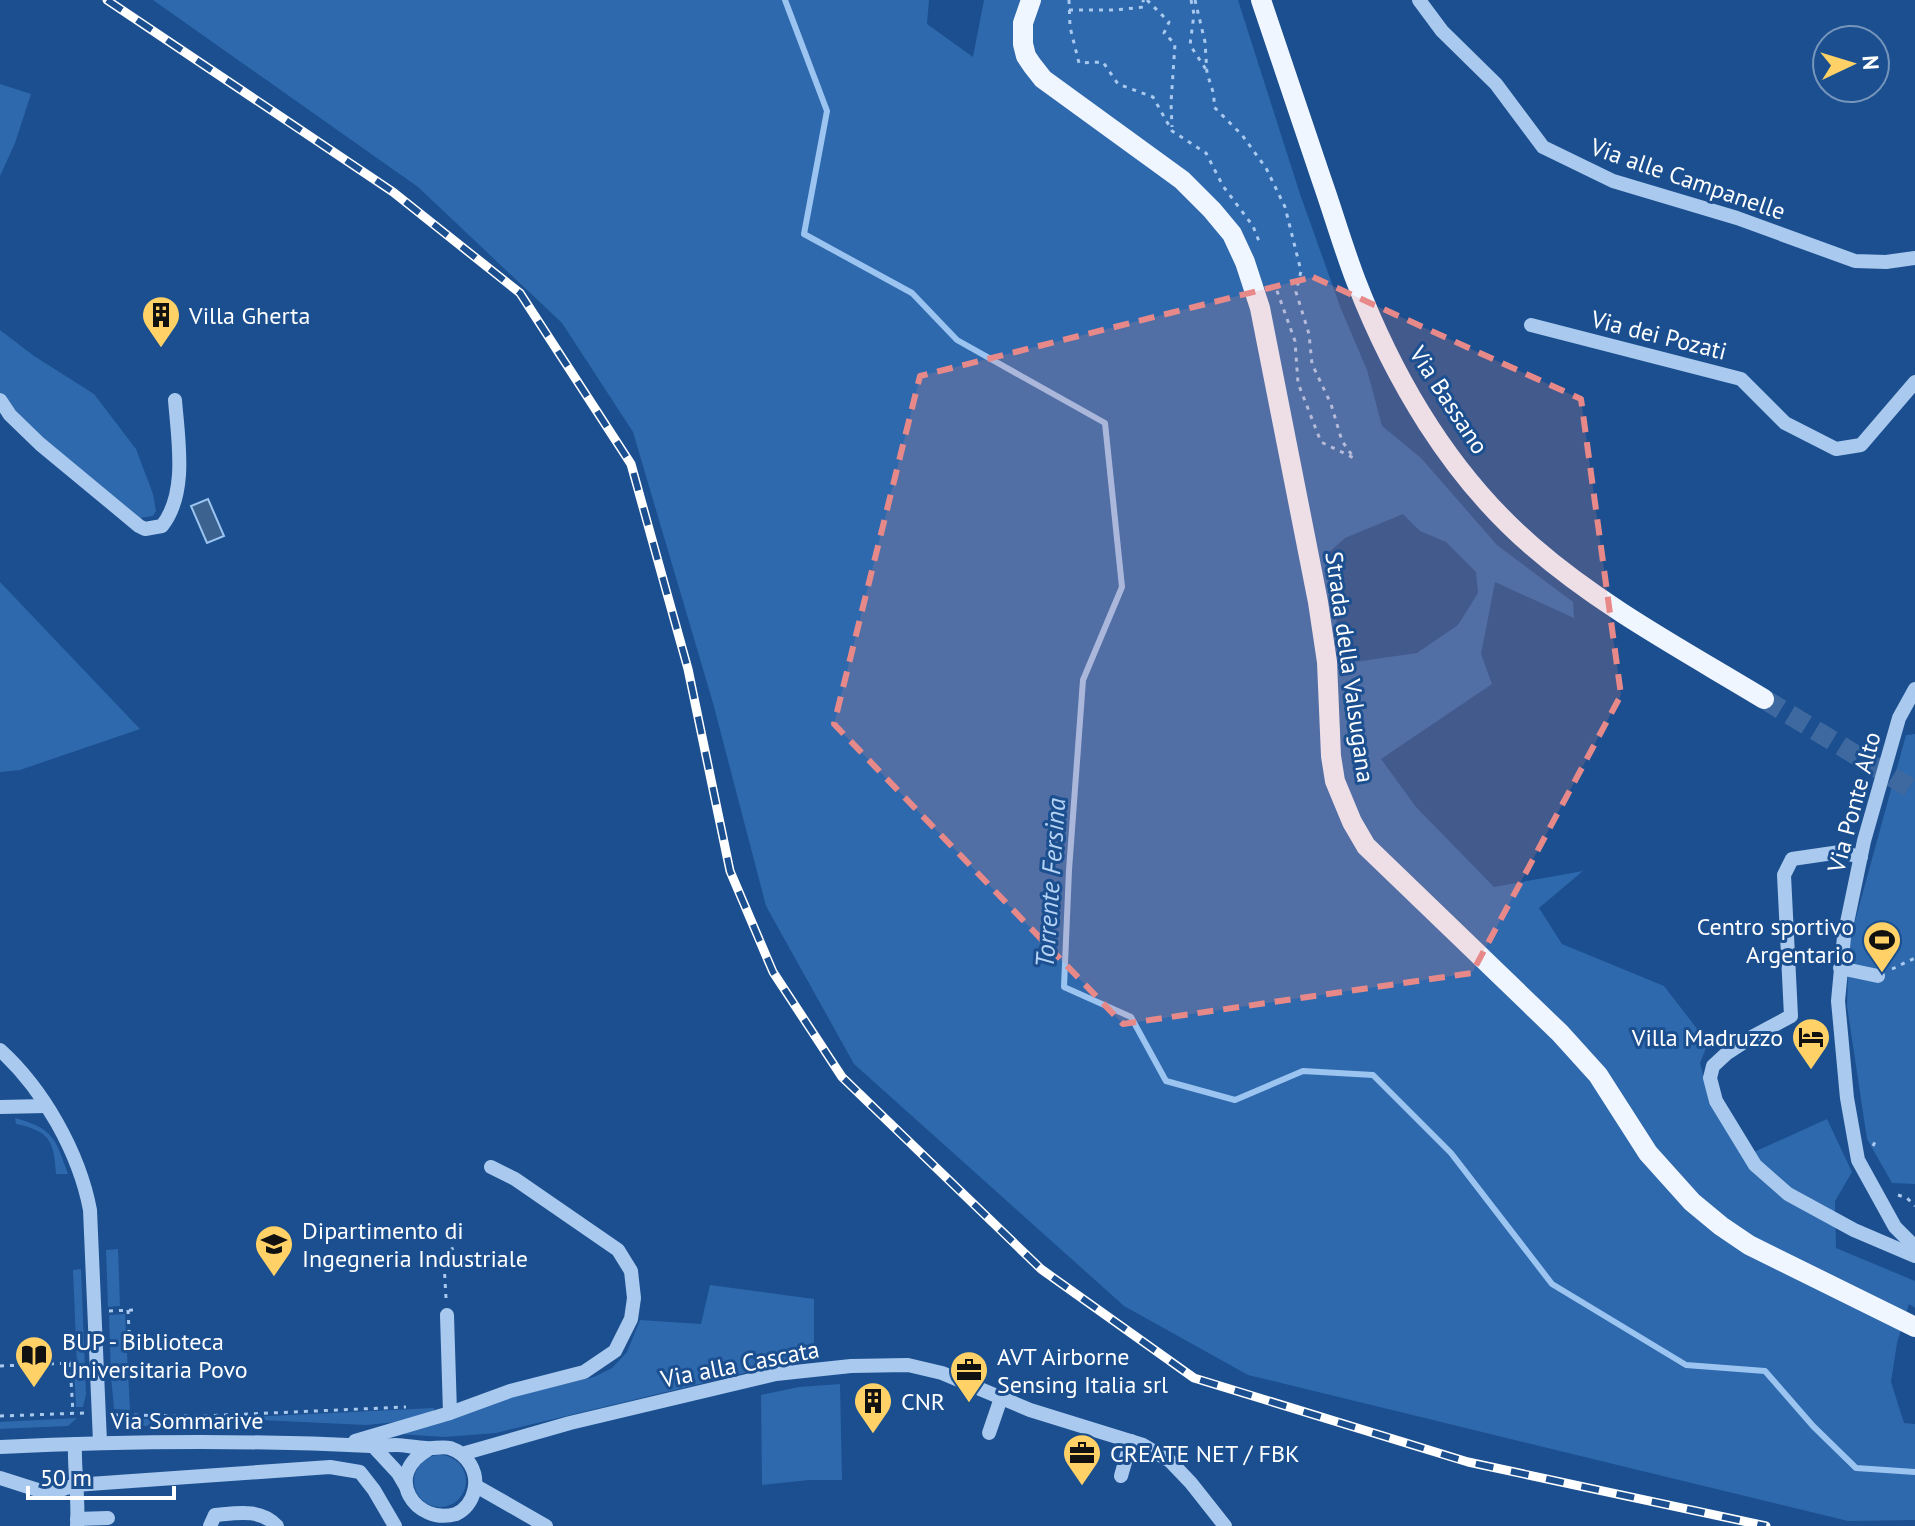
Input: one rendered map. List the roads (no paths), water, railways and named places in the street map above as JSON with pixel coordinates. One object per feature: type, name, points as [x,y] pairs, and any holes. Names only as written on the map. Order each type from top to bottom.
[{"type":"main road","name":"Strada della Valsugana","points":[[1031,0],[1023,23],[1023,44],[1026,56],[1037,72],[1055,89],[1182,180],[1232,234],[1245,262],[1260,308],[1318,602],[1327,662],[1335,781],[1366,846],[1560,1033],[1598,1075],[1648,1153],[1692,1202],[1749,1245],[1915,1327]]},
{"type":"main road","name":"Via Bassano","points":[[1261,0],[1356,280],[1385,348],[1418,408],[1451,458],[1489,503],[1530,544],[1567,574],[1613,608],[1764,699]]},
{"type":"street","name":"Via alle Campanelle","points":[[1419,0],[1442,31],[1496,84],[1543,147],[1613,181],[1737,218],[1855,261],[1886,262],[1915,258]]},
{"type":"street","name":"Via dei Pozati","points":[[1531,325],[1741,379],[1785,423],[1836,449],[1861,445],[1915,382]]},
{"type":"street","points":[[0,400],[10,415],[40,444],[145,529],[162,526],[171,515],[177,495],[179,449],[175,400]]},
{"type":"street","name":"Via Ponte Alto","points":[[1915,689],[1899,718],[1849,905],[1838,1001],[1847,1098],[1858,1160],[1895,1227],[1915,1247]]},
{"type":"street","points":[[1861,857],[1840,852],[1792,859],[1784,875],[1791,1016],[1726,1054],[1713,1066],[1710,1078],[1716,1101],[1755,1165],[1788,1194],[1854,1230],[1915,1256]]},
{"type":"street","points":[[1840,968],[1878,976]]},
{"type":"street","points":[[0,1050],[31,1083],[46,1106],[71,1151],[87,1196],[100,1442]]},
{"type":"street","points":[[0,1107],[46,1106]]},
{"type":"street","points":[[347,1444],[510,1391],[584,1372],[615,1351],[631,1319],[634,1298],[631,1271],[618,1250],[515,1179],[491,1167]]},
{"type":"street","points":[[447,1315],[450,1413]]},
{"type":"street","name":"Via alla Cascata","points":[[462,1454],[570,1423],[776,1374],[851,1366],[908,1365],[942,1373],[1030,1410],[1143,1445],[1170,1461],[1225,1526]]},
{"type":"street","points":[[989,1433],[1001,1398]]},
{"type":"street","name":"Via Sommarive","points":[[0,1447],[225,1441],[398,1445],[429,1449]]},
{"type":"street","points":[[1121,1476],[1131,1441]]},
{"type":"street","points":[[75,1444],[77,1522],[108,1518]]},
{"type":"street","points":[[373,1446],[398,1473],[414,1507],[435,1522],[466,1507],[476,1486],[475,1474],[462,1454],[440,1447],[419,1454],[410,1464],[405,1485]]},
{"type":"street","points":[[0,1478],[44,1492],[55,1492],[75,1485],[141,1487],[330,1467],[360,1472],[374,1490],[391,1523]]},
{"type":"street","points":[[476,1486],[546,1526]]},
{"type":"street","points":[[210,1526],[215,1515],[251,1511],[277,1526]]},
{"type":"waterway","name":"Torrente Fersina","points":[[785,0],[827,111],[804,234],[912,293],[957,340],[1105,423],[1122,587],[1083,680],[1064,987],[1131,1017],[1166,1081],[1235,1100],[1303,1071],[1373,1075],[1451,1153],[1552,1284],[1686,1365],[1765,1371],[1813,1426],[1856,1468],[1915,1472]]},
{"type":"tunnel","points":[[1764,699],[1915,791]]},
{"type":"railway","points":[[107,0],[393,192],[520,293],[631,464],[688,669],[730,871],[773,972],[842,1077],[1041,1269],[1194,1378],[1468,1462],[1766,1526]]},
{"type":"place","name":"Villa Gherta","points":[[161,349]]},
{"type":"place","name":"Centro sportivo Argentario","points":[[1882,974]]},
{"type":"place","name":"Villa Madruzzo","points":[[1811,1071]]},
{"type":"place","name":"Dipartimento di Ingegneria Industriale","points":[[274,1278]]},
{"type":"place","name":"BUP - Biblioteca Universitaria Povo","points":[[34,1389]]},
{"type":"place","name":"AVT Airborne Sensing Italia srl","points":[[969,1404]]},
{"type":"place","name":"CNR","points":[[873,1435]]},
{"type":"place","name":"CREATE NET / FBK","points":[[1082,1487]]}]
